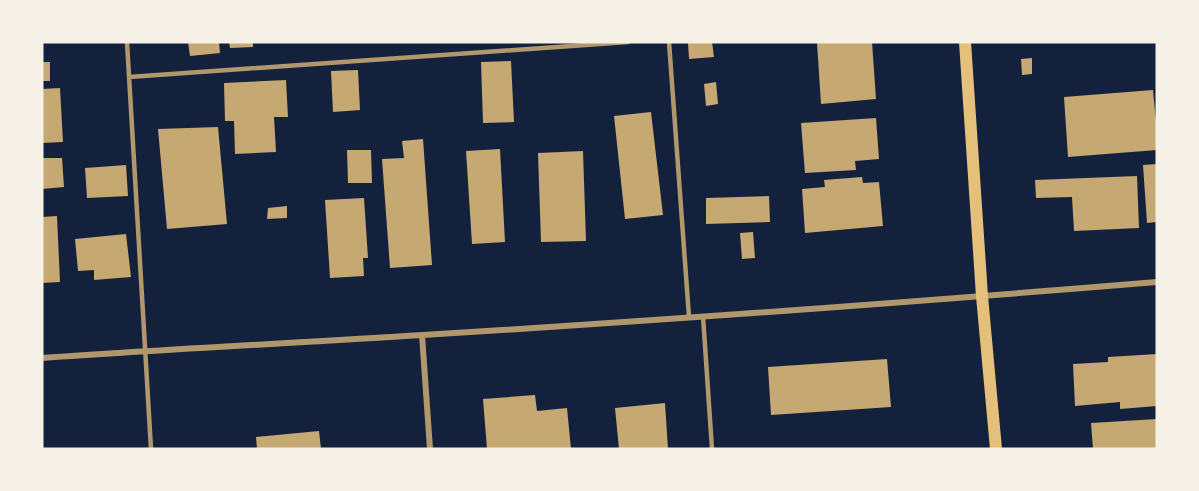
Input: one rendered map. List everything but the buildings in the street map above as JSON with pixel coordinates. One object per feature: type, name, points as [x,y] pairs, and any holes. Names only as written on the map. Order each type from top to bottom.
[{"type":"main road","points":[[965,42],[982,296],[996,449]]},
{"type":"street","points":[[42,358],[689,317],[1157,282]]},
{"type":"street","points":[[422,335],[430,449]]},
{"type":"lane","points":[[127,42],[151,449]]},
{"type":"lane","points":[[129,77],[627,42]]},
{"type":"lane","points":[[669,42],[689,317]]},
{"type":"lane","points":[[703,316],[712,449]]}]
